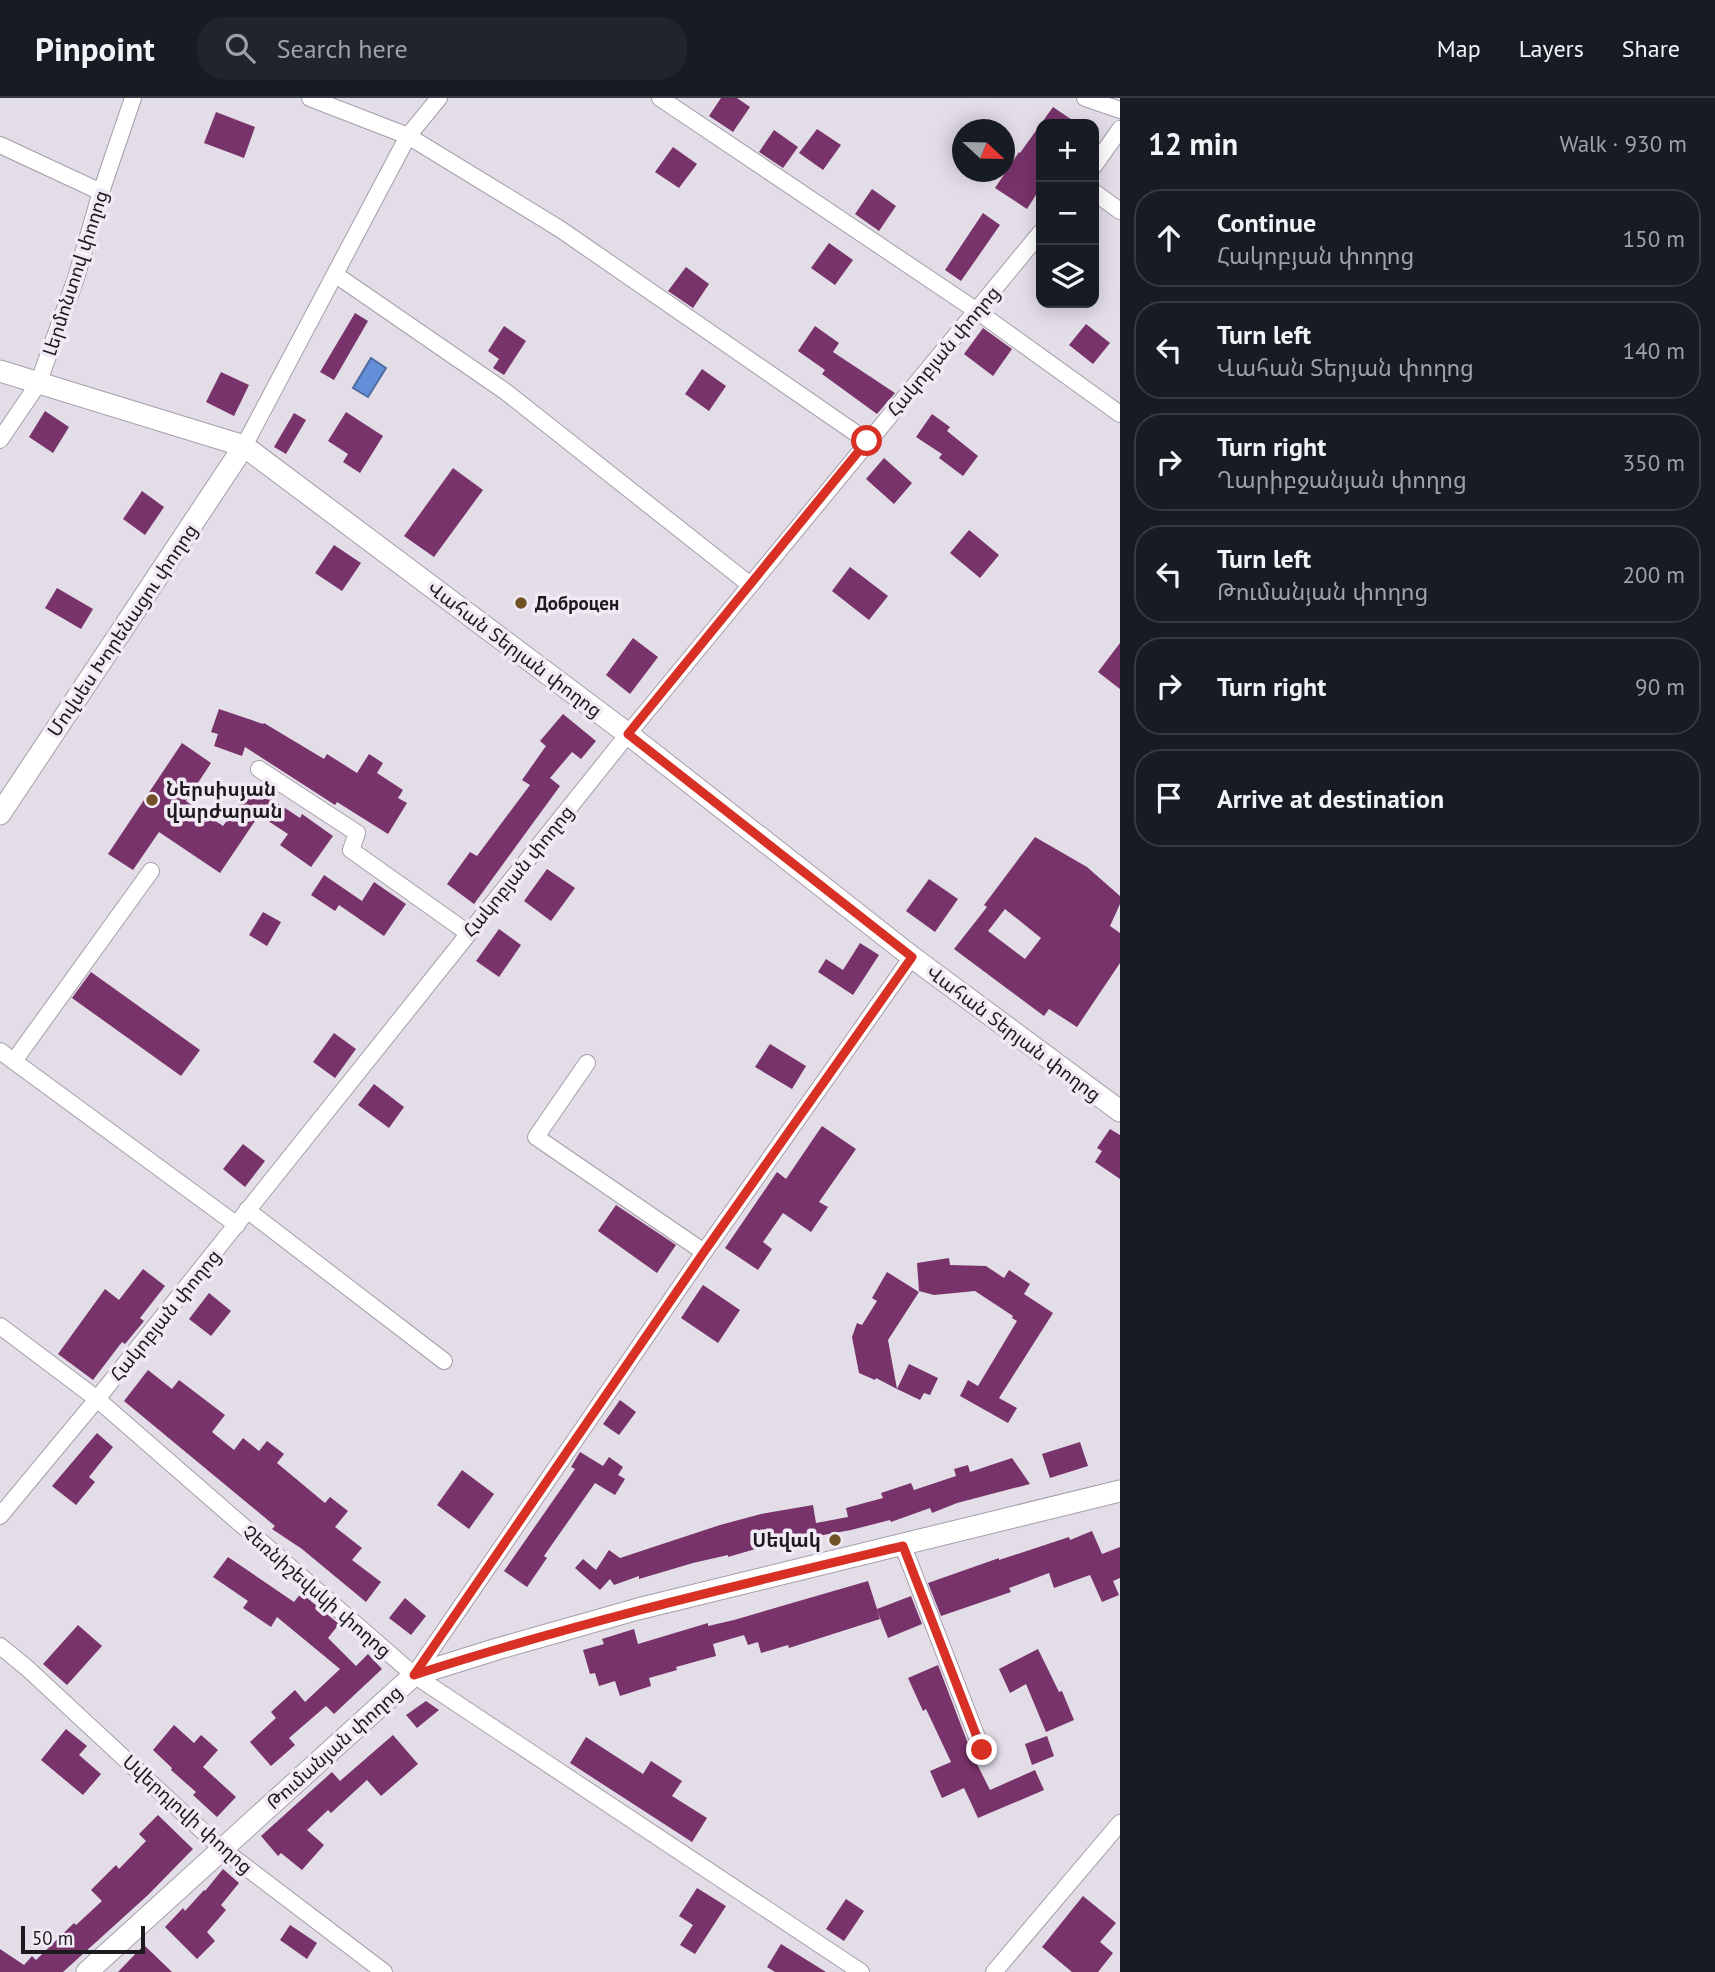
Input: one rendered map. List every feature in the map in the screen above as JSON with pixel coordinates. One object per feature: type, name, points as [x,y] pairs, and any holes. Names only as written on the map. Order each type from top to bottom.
[{"type":"street","name":"Լերմոնտով փողոց","points":[[0,440],[38,384],[76,278],[100,192],[133,98]]},
{"type":"street","points":[[310,98],[408,136],[560,229],[867,441]]},
{"type":"street","points":[[244,446],[408,136],[439,98]]},
{"type":"street","points":[[660,98],[977,310],[1120,414]]},
{"type":"street","points":[[1085,98],[1120,110]]},
{"type":"street","points":[[1099,159],[1120,129]]},
{"type":"street","points":[[0,145],[100,192]]},
{"type":"street","points":[[1099,196],[1120,211]]},
{"type":"street","name":"Հակոբյան փողոց","points":[[0,1516],[237,1225],[749,584],[1036,238]]},
{"type":"street","points":[[336,275],[506,391],[749,584]]},
{"type":"street","name":"Վահան Տերյան փողոց","points":[[0,371],[244,446],[628,734],[912,957],[1120,1111]]},
{"type":"street","name":"Մովսես Խորենացու փողոց","points":[[0,814],[244,446]]},
{"type":"street","points":[[259,769],[357,833],[351,850],[468,933]]},
{"type":"street","points":[[14,1061],[150,872]]},
{"type":"street","points":[[414,1675],[704,1252],[912,957]]},
{"type":"street","points":[[0,1051],[237,1225]]},
{"type":"street","points":[[587,1063],[536,1138],[704,1252]]},
{"type":"street","points":[[247,1210],[444,1361]]},
{"type":"street","name":"Չեռնիշեվսկի փողոց","points":[[0,1326],[97,1399],[414,1675],[861,1972]]},
{"type":"street","name":"Թումանյան փողոց","points":[[88,1972],[414,1675],[497,1648],[638,1609],[1120,1491]]},
{"type":"street","points":[[903,1546],[982,1750]]},
{"type":"street","name":"Սվերդլովի փողոց","points":[[0,1646],[222,1849],[384,1972]]},
{"type":"street","points":[[994,1972],[1119,1826]]},
{"type":"water","points":[[371,358],[386,368],[368,397],[353,388]]},
{"type":"building","points":[[721,98],[737,98],[750,107],[733,132],[709,116]]},
{"type":"building","points":[[1053,107],[1071,119],[1044,119]]},
{"type":"building","points":[[216,112],[255,127],[244,158],[204,143]]},
{"type":"building","points":[[817,129],[841,145],[823,170],[799,153]]},
{"type":"building","points":[[774,130],[798,147],[783,168],[759,152]]},
{"type":"building","points":[[1036,131],[1036,195],[1027,209],[995,188],[999,182],[1015,182],[1015,158]]},
{"type":"building","points":[[673,147],[697,164],[679,188],[655,172]]},
{"type":"building","points":[[872,189],[896,206],[879,231],[855,214]]},
{"type":"building","points":[[983,213],[1000,225],[961,281],[945,270]]},
{"type":"building","points":[[829,243],[853,260],[835,285],[811,268]]},
{"type":"building","points":[[686,267],[709,284],[693,308],[668,291]]},
{"type":"building","points":[[355,313],[368,321],[334,380],[320,372]]},
{"type":"building","points":[[1086,324],[1110,343],[1093,364],[1069,345]]},
{"type":"building","points":[[504,326],[526,341],[504,375],[493,368],[499,359],[488,351]]},
{"type":"building","points":[[815,326],[839,343],[833,352],[895,393],[877,414],[822,374],[825,370],[798,351]]},
{"type":"building","points":[[983,328],[1012,349],[993,376],[964,354]]},
{"type":"building","points":[[702,369],[726,386],[709,411],[685,394]]},
{"type":"building","points":[[221,372],[249,385],[234,416],[206,402]]},
{"type":"building","points":[[45,411],[69,427],[53,453],[29,437]]},
{"type":"building","points":[[346,412],[383,436],[360,473],[343,462],[348,454],[328,441]]},
{"type":"building","points":[[294,413],[306,420],[286,454],[274,447]]},
{"type":"building","points":[[932,414],[950,427],[947,431],[978,456],[963,476],[939,458],[942,454],[916,437]]},
{"type":"building","points":[[884,458],[912,483],[894,504],[866,479]]},
{"type":"building","points":[[453,468],[483,490],[434,557],[404,536]]},
{"type":"building","points":[[142,491],[164,507],[145,535],[123,519]]},
{"type":"building","points":[[969,530],[999,555],[980,578],[950,553]]},
{"type":"building","points":[[334,545],[361,563],[342,591],[315,573]]},
{"type":"building","points":[[850,567],[888,596],[869,620],[832,591]]},
{"type":"building","points":[[57,588],[93,609],[81,629],[45,608]]},
{"type":"building","points":[[633,638],[658,657],[630,694],[606,675]]},
{"type":"building","points":[[1120,643],[1120,689],[1098,672]]},
{"type":"building","points":[[219,709],[264,723],[324,759],[327,754],[357,773],[369,754],[383,763],[377,773],[403,790],[398,798],[407,803],[388,834],[337,802],[335,805],[245,747],[242,756],[214,746],[218,734],[211,732]]},
{"type":"building","points":[[563,714],[596,741],[581,759],[572,752],[550,778],[560,786],[474,904],[447,884],[470,852],[477,856],[530,785],[522,780],[546,746],[540,741]]},
{"type":"building","points":[[182,743],[211,763],[186,801],[223,826],[252,786],[300,818],[302,814],[333,836],[311,867],[280,845],[288,834],[259,815],[220,873],[159,832],[133,870],[108,854]]},
{"type":"building","points":[[1035,837],[1087,867],[1120,896],[1120,904],[1110,926],[1120,933],[1120,963],[1077,1027],[1049,1009],[1044,1016],[954,949],[987,907],[984,905]],"holes":[[[1005,909],[1041,938],[1025,959],[988,931]]]},
{"type":"building","points":[[547,869],[575,888],[551,921],[524,901]]},
{"type":"building","points":[[324,875],[362,901],[374,882],[406,904],[384,936],[339,905],[335,911],[311,895]]},
{"type":"building","points":[[929,879],[958,899],[935,932],[906,911]]},
{"type":"building","points":[[263,912],[281,922],[267,946],[249,935]]},
{"type":"building","points":[[499,929],[521,945],[499,977],[476,961]]},
{"type":"building","points":[[860,943],[879,955],[853,995],[818,972],[826,959],[843,970]]},
{"type":"building","points":[[91,972],[200,1050],[181,1076],[72,998]]},
{"type":"building","points":[[334,1033],[356,1049],[335,1078],[313,1062]]},
{"type":"building","points":[[770,1044],[806,1066],[792,1089],[755,1067]]},
{"type":"building","points":[[374,1084],[404,1107],[389,1128],[358,1105]]},
{"type":"building","points":[[822,1126],[856,1149],[819,1202],[828,1207],[811,1232],[783,1213],[763,1242],[772,1249],[758,1270],[725,1248],[777,1172],[786,1179]]},
{"type":"building","points":[[1110,1129],[1120,1135],[1120,1179],[1095,1162],[1102,1151],[1097,1148]]},
{"type":"building","points":[[243,1144],[265,1161],[245,1187],[223,1169]]},
{"type":"building","points":[[616,1205],[676,1245],[657,1273],[598,1231]]},
{"type":"building","points":[[949,1258],[950,1265],[986,1266],[1004,1278],[1009,1270],[1030,1284],[1024,1294],[1053,1313],[999,1398],[1017,1408],[1008,1423],[960,1396],[968,1380],[978,1386],[1017,1321],[975,1291],[934,1295],[919,1291],[917,1263]]},
{"type":"building","points":[[143,1269],[165,1286],[140,1318],[144,1321],[125,1344],[122,1342],[93,1380],[58,1354],[105,1289],[119,1300]]},
{"type":"building","points":[[887,1272],[919,1292],[888,1340],[897,1389],[859,1373],[852,1337],[857,1323],[862,1325],[877,1301],[872,1298]]},
{"type":"building","points":[[703,1285],[740,1310],[718,1343],[681,1318]]},
{"type":"building","points":[[209,1293],[231,1311],[211,1336],[189,1319]]},
{"type":"building","points":[[909,1364],[938,1378],[930,1395],[924,1393],[920,1400],[897,1389]]},
{"type":"building","points":[[148,1370],[172,1389],[179,1380],[225,1415],[212,1432],[234,1450],[243,1438],[259,1451],[267,1441],[284,1454],[277,1463],[325,1503],[330,1497],[348,1511],[335,1527],[362,1548],[352,1560],[381,1582],[366,1602],[302,1549],[272,1529],[275,1526],[124,1401]]},
{"type":"building","points":[[620,1400],[636,1412],[619,1435],[603,1424]]},
{"type":"building","points":[[97,1433],[113,1447],[89,1477],[95,1482],[76,1505],[52,1486]]},
{"type":"building","points":[[1080,1442],[1088,1466],[1050,1478],[1042,1454]]},
{"type":"building","points":[[580,1452],[603,1466],[609,1457],[623,1467],[618,1475],[625,1479],[615,1495],[595,1483],[544,1556],[547,1558],[527,1587],[504,1571],[575,1469],[571,1467]]},
{"type":"building","points":[[1012,1458],[1030,1484],[957,1503],[932,1513],[930,1508],[891,1522],[890,1520],[773,1544],[639,1579],[639,1576],[614,1585],[610,1579],[600,1590],[575,1568],[583,1559],[596,1570],[609,1550],[620,1558],[761,1514],[813,1505],[816,1523],[848,1517],[846,1508],[883,1498],[881,1493],[911,1483],[914,1490],[956,1476],[954,1469],[968,1465],[970,1472]]},
{"type":"building","points":[[462,1470],[494,1494],[469,1529],[437,1505]]},
{"type":"building","points":[[1092,1531],[1102,1554],[1120,1547],[1120,1578],[1113,1581],[1119,1595],[1102,1602],[1090,1575],[1054,1588],[1049,1573],[1009,1588],[1011,1592],[941,1616],[928,1583],[999,1558],[1069,1537],[1070,1540]]},
{"type":"building","points":[[228,1557],[294,1602],[301,1593],[339,1624],[328,1638],[356,1666],[368,1654],[382,1669],[334,1714],[326,1706],[289,1738],[295,1745],[271,1766],[250,1742],[276,1718],[271,1712],[295,1690],[305,1702],[340,1669],[277,1617],[271,1627],[243,1608],[248,1601],[213,1577]]},
{"type":"building","points":[[868,1581],[877,1609],[911,1596],[922,1624],[888,1638],[877,1610],[880,1619],[789,1648],[788,1645],[761,1653],[758,1642],[748,1645],[744,1635],[713,1644],[716,1656],[649,1678],[651,1686],[620,1696],[615,1681],[599,1686],[595,1673],[590,1674],[583,1650],[604,1644],[602,1639],[634,1629],[638,1644],[708,1623],[708,1626],[734,1620]]},
{"type":"building","points":[[405,1598],[426,1616],[411,1635],[389,1618]]},
{"type":"building","points":[[78,1625],[102,1646],[67,1685],[43,1664]]},
{"type":"building","points":[[1038,1649],[1059,1692],[1062,1691],[1074,1720],[1046,1732],[1026,1684],[1010,1693],[999,1669]]},
{"type":"building","points":[[938,1665],[972,1754],[990,1790],[1035,1770],[1044,1790],[978,1818],[964,1788],[942,1798],[930,1771],[951,1762],[908,1678]]},
{"type":"building","points":[[426,1701],[439,1710],[417,1728],[406,1715]]},
{"type":"building","points":[[174,1725],[194,1743],[201,1735],[218,1750],[203,1767],[236,1797],[217,1817],[193,1795],[196,1792],[153,1750]]},
{"type":"building","points":[[66,1729],[87,1746],[79,1755],[101,1774],[83,1795],[41,1760]]},
{"type":"building","points":[[393,1735],[418,1764],[381,1796],[367,1780],[331,1813],[328,1810],[307,1830],[324,1845],[302,1870],[281,1853],[278,1856],[261,1836],[332,1772],[340,1781]]},
{"type":"building","points":[[1047,1736],[1054,1756],[1032,1765],[1025,1744]]},
{"type":"building","points":[[586,1737],[643,1774],[651,1761],[682,1781],[672,1796],[707,1818],[692,1842],[570,1763]]},
{"type":"building","points":[[158,1815],[193,1849],[148,1895],[63,1972],[0,1972],[0,1949],[24,1965],[32,1956],[36,1960],[74,1923],[76,1925],[102,1901],[91,1890],[116,1865],[119,1869],[146,1841],[139,1834]]},
{"type":"building","points":[[223,1869],[239,1883],[221,1905],[226,1910],[207,1932],[215,1941],[197,1959],[165,1927],[205,1891]]},
{"type":"building","points":[[697,1888],[726,1906],[695,1954],[680,1945],[693,1925],[679,1916]]},
{"type":"building","points":[[1083,1896],[1116,1923],[1100,1942],[1113,1953],[1098,1972],[1072,1972],[1042,1947]]},
{"type":"building","points":[[846,1899],[864,1911],[844,1941],[826,1929]]},
{"type":"building","points":[[290,1925],[317,1943],[307,1959],[280,1940]]},
{"type":"building","points":[[781,1944],[826,1972],[775,1972],[767,1967]]},
{"type":"building","points":[[144,1945],[172,1972],[118,1972]]},
{"type":"place","name":"Доброцен","points":[[521,603]]},
{"type":"place","name":"Ներսիսյան վարժարան","points":[[152,800]]},
{"type":"place","name":"Սեվակ","points":[[835,1540]]},
{"type":"route","points":[[867,441],[628,734],[912,957],[704,1252],[414,1675],[497,1648],[638,1609],[903,1546],[982,1750]]}]
